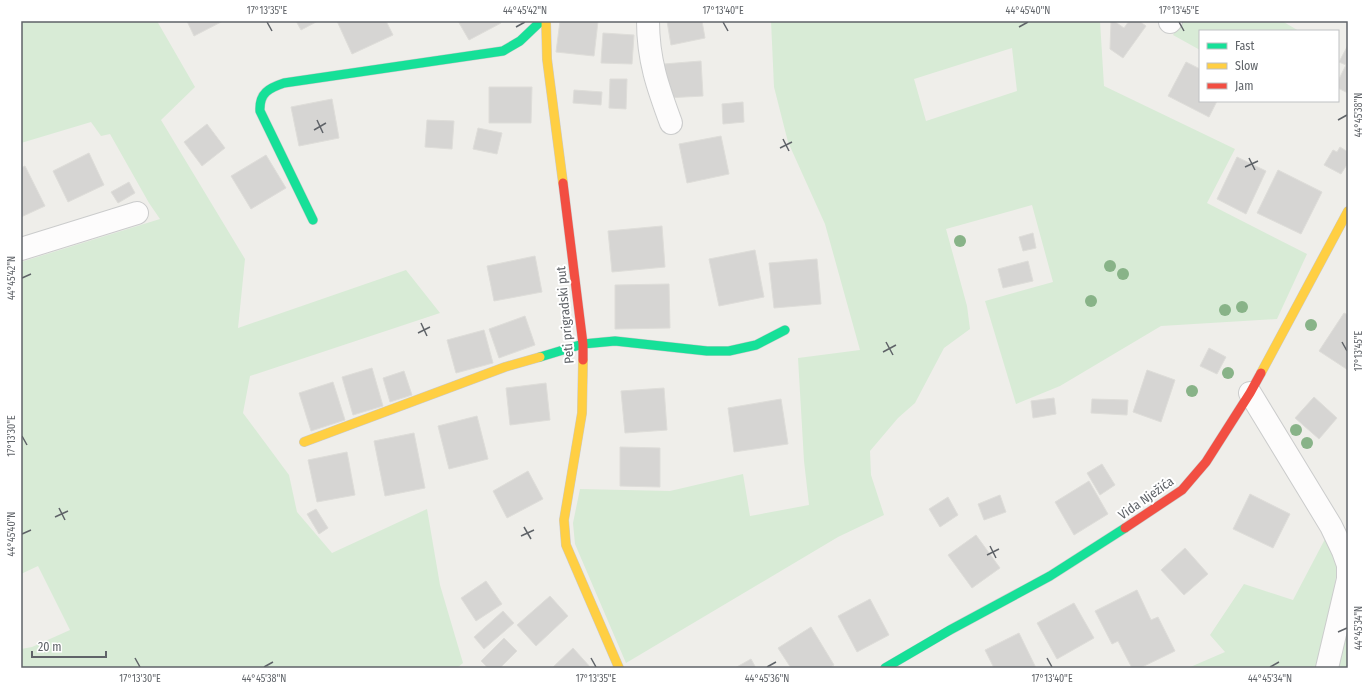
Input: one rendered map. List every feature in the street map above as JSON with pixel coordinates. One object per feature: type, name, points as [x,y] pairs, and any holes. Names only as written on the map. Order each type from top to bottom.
[{"type":"street","points":[[313,220],[260,111],[258,104],[264,94],[272,87],[284,83],[503,51],[520,42],[541,21]]},
{"type":"street","name":"Peti prigradski put","points":[[546,21],[547,59],[583,344],[582,413],[564,520],[566,545],[619,668]]},
{"type":"street","points":[[648,21],[650,57],[656,81],[672,123]]},
{"type":"street","name":"Vida Nježića","points":[[885,668],[950,630],[1050,576],[1182,490],[1206,462],[1250,393],[1348,211]]},
{"type":"street","points":[[21,248],[137,213]]},
{"type":"street","points":[[304,442],[505,367],[583,344],[614,341],[707,351],[729,351],[756,346],[784,330]]},
{"type":"street","points":[[1250,393],[1331,526],[1348,565],[1348,579],[1327,668]]},
{"type":"green space","points":[[21,21],[157,21],[195,87],[161,120],[245,259],[238,328],[406,270],[440,313],[250,376],[243,413],[289,475],[297,512],[332,553],[427,509],[440,585],[463,663],[457,668],[21,668],[21,649],[32,647],[70,630],[38,566],[21,574],[21,262],[160,219],[149,203],[110,134],[101,136],[91,122],[21,143]]},
{"type":"green space","points":[[771,21],[1100,21],[1104,86],[1235,149],[1207,203],[1307,254],[1277,319],[1161,326],[1060,386],[1016,404],[985,301],[1053,282],[1032,205],[946,229],[967,306],[970,329],[944,348],[915,403],[898,418],[870,451],[871,475],[884,515],[838,537],[626,663],[575,544],[573,523],[580,489],[670,491],[743,474],[750,516],[809,505],[804,461],[798,358],[860,350],[825,224],[788,142],[774,87]],"holes":[[[1012,48],[1017,91],[926,121],[914,79]]]},
{"type":"green space","points":[[1181,21],[1282,21],[1297,30],[1199,30],[1199,49],[1173,35]]},
{"type":"green space","points":[[1325,539],[1336,562],[1336,577],[1318,668],[1188,668],[1225,652],[1210,635],[1244,584],[1293,600]]},
{"type":"green space","points":[[1348,626],[1348,668],[1338,668]]},
{"type":"building","points":[[187,21],[223,21],[194,36]]},
{"type":"building","points":[[296,21],[318,21],[301,30]]},
{"type":"building","points":[[337,21],[386,21],[393,35],[352,54]]},
{"type":"building","points":[[458,21],[500,21],[501,23],[469,40]]},
{"type":"building","points":[[560,21],[598,21],[594,56],[556,52]]},
{"type":"building","points":[[667,21],[702,21],[705,38],[671,45]]},
{"type":"building","points":[[1111,21],[1114,21],[1124,28],[1129,21],[1139,21],[1146,26],[1123,58],[1110,49]]},
{"type":"building","points":[[603,33],[634,35],[632,64],[601,63]]},
{"type":"building","points":[[1348,45],[1348,93],[1339,88],[1339,79],[1346,65],[1339,62]]},
{"type":"building","points":[[701,61],[703,96],[666,98],[664,64]]},
{"type":"building","points":[[1186,62],[1199,68],[1199,102],[1216,102],[1209,117],[1168,96]]},
{"type":"building","points":[[610,79],[627,79],[626,109],[609,108]]},
{"type":"building","points":[[489,87],[532,87],[531,123],[489,123]]},
{"type":"building","points":[[574,90],[602,92],[601,105],[573,103]]},
{"type":"building","points":[[332,99],[339,138],[299,146],[291,107]]},
{"type":"building","points":[[743,102],[744,122],[723,124],[722,104]]},
{"type":"building","points":[[427,120],[454,121],[452,149],[425,147]]},
{"type":"building","points":[[207,124],[225,148],[202,166],[184,142]]},
{"type":"building","points":[[478,128],[502,133],[497,154],[473,149]]},
{"type":"building","points":[[721,136],[729,174],[687,183],[679,144]]},
{"type":"building","points":[[1340,147],[1348,152],[1348,163],[1341,174],[1324,165],[1333,150],[1337,152]]},
{"type":"building","points":[[89,153],[104,185],[68,202],[53,171]]},
{"type":"building","points":[[266,155],[286,188],[251,209],[231,176]]},
{"type":"building","points":[[1237,157],[1266,171],[1246,214],[1217,199]]},
{"type":"building","points":[[25,166],[45,206],[21,217],[21,168]]},
{"type":"building","points":[[1278,170],[1322,192],[1301,234],[1257,213]]},
{"type":"building","points":[[129,182],[135,193],[118,203],[111,192]]},
{"type":"building","points":[[662,226],[665,267],[612,272],[608,231]]},
{"type":"building","points":[[1033,233],[1036,248],[1023,251],[1019,237]]},
{"type":"building","points":[[755,250],[764,297],[719,306],[709,259]]},
{"type":"building","points":[[535,256],[542,292],[494,301],[487,266]]},
{"type":"building","points":[[817,259],[821,304],[774,308],[769,263]]},
{"type":"building","points":[[1028,261],[1033,281],[1003,288],[998,269]]},
{"type":"building","points":[[669,284],[670,328],[615,329],[615,285]]},
{"type":"building","points":[[1344,313],[1348,315],[1348,370],[1319,351]]},
{"type":"building","points":[[525,316],[535,345],[499,358],[489,329]]},
{"type":"building","points":[[484,330],[493,363],[456,373],[447,340]]},
{"type":"building","points":[[1209,348],[1226,357],[1217,374],[1200,366]]},
{"type":"building","points":[[372,368],[383,406],[353,415],[342,377]]},
{"type":"building","points":[[1147,370],[1175,380],[1161,422],[1133,412]]},
{"type":"building","points":[[404,371],[412,395],[390,402],[383,378]]},
{"type":"building","points":[[333,382],[345,420],[311,431],[299,393]]},
{"type":"building","points":[[546,383],[550,420],[510,425],[506,388]]},
{"type":"building","points":[[664,388],[667,430],[625,433],[621,391]]},
{"type":"building","points":[[1314,397],[1337,418],[1319,439],[1295,418]]},
{"type":"building","points":[[1054,398],[1056,414],[1033,418],[1031,401]]},
{"type":"building","points":[[781,399],[788,444],[734,452],[728,408]]},
{"type":"building","points":[[1092,399],[1128,400],[1127,415],[1091,413]]},
{"type":"building","points":[[477,416],[488,459],[449,469],[438,426]]},
{"type":"building","points":[[414,433],[425,488],[385,496],[374,441]]},
{"type":"building","points":[[620,447],[660,448],[660,487],[620,486]]},
{"type":"building","points":[[347,452],[355,495],[317,502],[308,460]]},
{"type":"building","points":[[1102,464],[1115,485],[1100,495],[1087,473]]},
{"type":"building","points":[[528,471],[543,499],[507,518],[493,491]]},
{"type":"building","points":[[1089,481],[1108,514],[1074,535],[1055,502]]},
{"type":"building","points":[[1250,494],[1290,514],[1273,548],[1233,529]]},
{"type":"building","points":[[1000,495],[1006,512],[984,520],[978,504]]},
{"type":"building","points":[[948,497],[958,515],[940,527],[929,509]]},
{"type":"building","points":[[316,509],[328,528],[319,534],[307,514]]},
{"type":"building","points":[[976,535],[1000,568],[972,588],[948,555]]},
{"type":"building","points":[[1185,548],[1208,574],[1184,595],[1161,570]]},
{"type":"building","points":[[486,581],[502,604],[476,621],[461,598]]},
{"type":"building","points":[[1137,590],[1151,620],[1158,617],[1175,651],[1140,668],[1132,668],[1118,641],[1112,644],[1095,611]]},
{"type":"building","points":[[550,596],[568,616],[536,646],[517,625]]},
{"type":"building","points":[[870,599],[889,635],[857,652],[838,616]]},
{"type":"building","points":[[1074,603],[1094,638],[1057,659],[1037,623]]},
{"type":"building","points":[[503,611],[514,623],[484,649],[474,637]]},
{"type":"building","points":[[811,627],[834,665],[829,668],[791,668],[778,648]]},
{"type":"building","points":[[1019,633],[1036,668],[994,668],[985,650]]},
{"type":"building","points":[[504,638],[517,651],[500,668],[488,668],[481,661]]},
{"type":"building","points":[[573,648],[591,668],[552,668]]},
{"type":"building","points":[[751,659],[756,668],[735,668]]},
{"type":"traffic: fast","points":[[313,220],[260,111],[261,100],[266,92],[284,83],[503,51],[520,41],[541,21]]},
{"type":"traffic: fast","points":[[540,357],[583,344],[615,341],[707,351],[729,351],[756,345],[785,330]]},
{"type":"traffic: fast","points":[[885,668],[950,630],[1050,576],[1125,528]]},
{"type":"traffic: slow","points":[[546,21],[547,59],[563,183]]},
{"type":"traffic: slow","points":[[1261,373],[1348,211]]},
{"type":"traffic: slow","points":[[304,442],[505,367],[540,357]]},
{"type":"traffic: slow","points":[[583,360],[582,413],[564,520],[566,545],[619,668]]},
{"type":"traffic: jam","points":[[563,183],[583,344],[583,360]]},
{"type":"traffic: jam","points":[[1125,528],[1182,490],[1206,462],[1261,373]]}]
